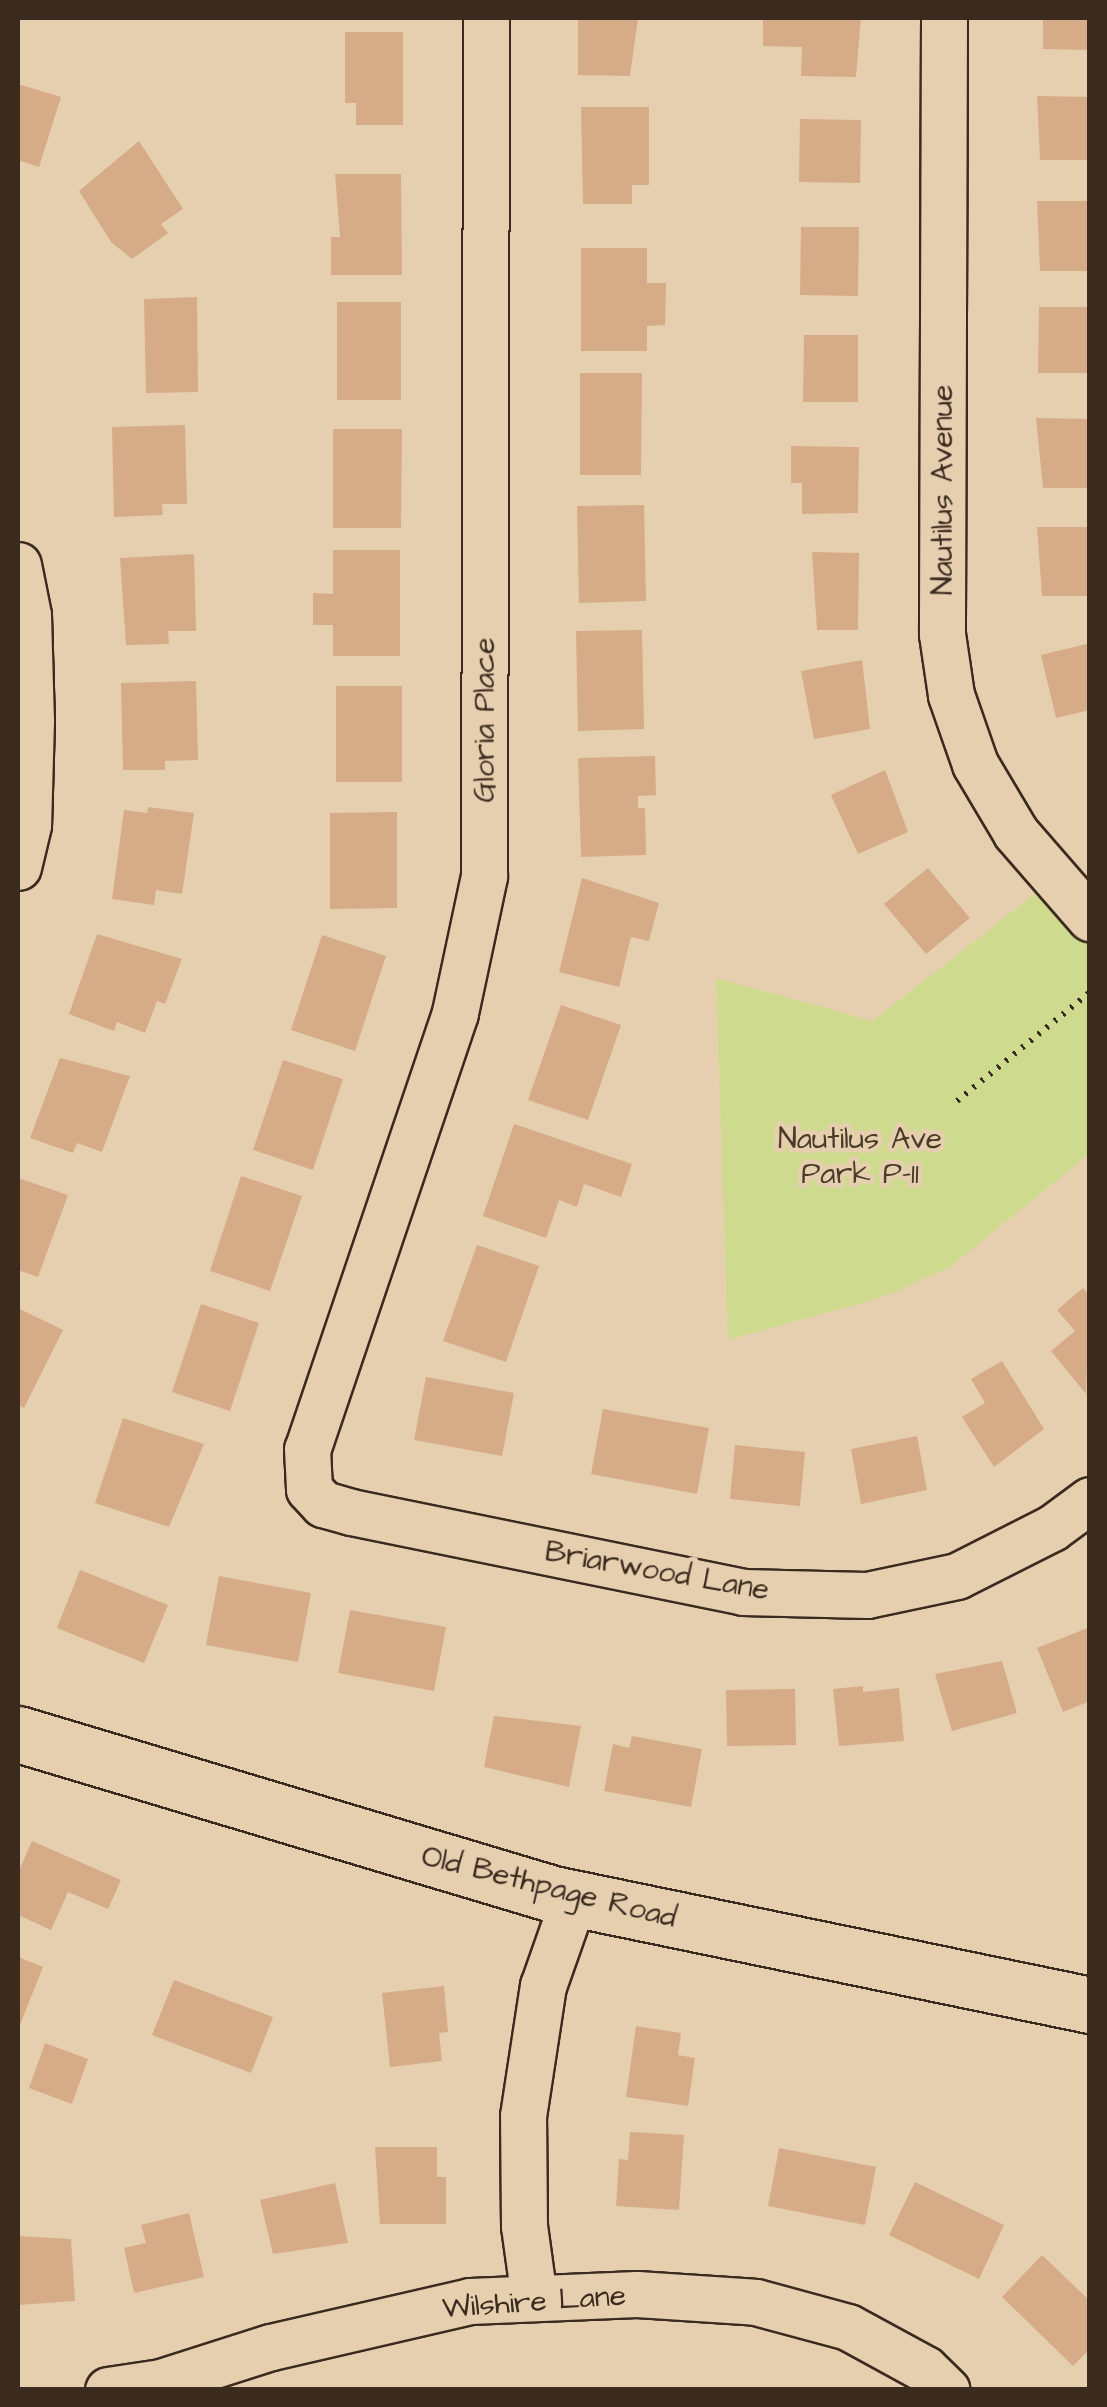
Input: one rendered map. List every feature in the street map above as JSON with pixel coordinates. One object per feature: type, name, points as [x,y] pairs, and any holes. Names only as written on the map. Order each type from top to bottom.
[{"type":"main road","name":"Old Bethpage Road","points":[[18,1734],[574,1898],[1090,2004]]},
{"type":"street","name":"Gloria Place","points":[[325,1398],[456,1013],[484,876],[486,18]]},
{"type":"street","name":"Nautilus Avenue","points":[[944,18],[942,634],[951,695],[975,764],[1016,833],[1090,918]]},
{"type":"street","points":[[18,565],[28,614],[32,720],[28,825],[18,867]]},
{"type":"street","name":"Briarwood Lane","points":[[325,1398],[304,1470],[323,1504],[743,1592],[867,1595],[957,1576],[1052,1528],[1090,1500]]},
{"type":"street","points":[[534,2298],[524,2226],[522,2116],[543,1986],[574,1898]]},
{"type":"street","name":"Wilshire Lane","points":[[108,2390],[161,2382],[380,2320],[470,2300],[638,2294],[756,2302],[848,2328],[925,2368],[947,2390]]},
{"type":"path","points":[[957,1101],[1090,992]]},
{"type":"green space","name":"Nautilus Ave Park P-11","points":[[1055,878],[1089,918],[1089,1154],[950,1267],[883,1297],[728,1340],[716,978],[873,1021]]},
{"type":"building","points":[[578,18],[638,18],[630,76],[578,75]]},
{"type":"building","points":[[763,18],[861,18],[856,77],[801,76],[802,47],[763,46]]},
{"type":"building","points":[[1043,18],[1090,18],[1090,50],[1043,49]]},
{"type":"building","points":[[345,32],[403,32],[403,125],[356,125],[356,103],[345,103]]},
{"type":"building","points":[[18,84],[61,97],[39,167],[18,160]]},
{"type":"building","points":[[1037,96],[1090,97],[1090,160],[1040,160]]},
{"type":"building","points":[[581,107],[649,107],[649,185],[632,185],[632,204],[583,204]]},
{"type":"building","points":[[800,119],[861,120],[860,183],[799,182]]},
{"type":"building","points":[[139,141],[183,209],[161,224],[168,233],[132,259],[111,242],[79,191]]},
{"type":"building","points":[[335,174],[401,174],[402,275],[331,275],[331,237],[340,237]]},
{"type":"building","points":[[1037,201],[1090,201],[1090,271],[1040,271]]},
{"type":"building","points":[[801,227],[859,227],[858,296],[800,295]]},
{"type":"building","points":[[581,248],[647,248],[647,283],[666,283],[665,325],[647,326],[647,351],[581,351]]},
{"type":"building","points":[[197,297],[198,392],[146,393],[144,299]]},
{"type":"building","points":[[337,302],[401,302],[401,400],[337,400]]},
{"type":"building","points":[[1039,307],[1090,307],[1090,373],[1038,373]]},
{"type":"building","points":[[804,335],[858,335],[858,402],[803,402]]},
{"type":"building","points":[[580,373],[642,373],[641,475],[580,475]]},
{"type":"building","points":[[1036,418],[1090,419],[1090,488],[1043,488]]},
{"type":"building","points":[[185,425],[187,504],[162,504],[163,515],[114,517],[112,427]]},
{"type":"building","points":[[333,429],[402,429],[401,528],[333,528]]},
{"type":"building","points":[[791,446],[859,447],[858,513],[802,514],[802,483],[791,483]]},
{"type":"building","points":[[644,505],[646,601],[579,603],[577,506]]},
{"type":"building","points":[[1037,527],[1090,527],[1090,596],[1042,596]]},
{"type":"building","points":[[333,550],[400,550],[400,656],[333,656],[333,625],[313,625],[313,593],[333,594]]},
{"type":"building","points":[[812,552],[859,553],[858,630],[817,630]]},
{"type":"building","points":[[194,554],[196,631],[168,631],[169,644],[126,645],[120,558]]},
{"type":"building","points":[[642,630],[644,729],[578,731],[576,631]]},
{"type":"building","points":[[1090,643],[1090,710],[1056,718],[1041,655]]},
{"type":"building","points":[[862,660],[870,729],[814,739],[801,671]]},
{"type":"building","points":[[196,681],[198,760],[165,761],[165,770],[123,770],[121,683]]},
{"type":"building","points":[[336,686],[402,686],[402,782],[336,782]]},
{"type":"building","points":[[655,756],[656,795],[638,796],[638,808],[645,808],[646,855],[581,857],[578,758]]},
{"type":"building","points":[[885,770],[908,832],[858,854],[831,795]]},
{"type":"building","points":[[148,807],[194,813],[182,894],[156,890],[154,905],[112,899],[124,810],[147,813]]},
{"type":"building","points":[[397,812],[397,908],[330,909],[330,813]]},
{"type":"building","points":[[928,868],[970,918],[926,954],[884,904]]},
{"type":"building","points":[[582,878],[659,903],[649,941],[631,937],[619,987],[559,972]]},
{"type":"building","points":[[97,934],[182,959],[165,1004],[157,1001],[145,1033],[117,1022],[114,1031],[69,1014]]},
{"type":"building","points":[[322,935],[386,956],[355,1051],[291,1030]]},
{"type":"building","points":[[561,1005],[621,1025],[588,1120],[528,1100]]},
{"type":"building","points":[[60,1058],[130,1076],[102,1152],[77,1143],[73,1153],[30,1138]]},
{"type":"building","points":[[283,1060],[343,1079],[313,1170],[253,1150]]},
{"type":"building","points":[[514,1124],[632,1164],[621,1197],[584,1184],[577,1207],[559,1200],[546,1238],[483,1216]]},
{"type":"building","points":[[241,1176],[302,1196],[270,1291],[210,1271]]},
{"type":"building","points":[[18,1178],[68,1195],[38,1277],[18,1270]]},
{"type":"building","points":[[477,1245],[539,1266],[506,1362],[443,1341]]},
{"type":"building","points":[[1083,1288],[1090,1296],[1086,1394],[1051,1351],[1075,1331],[1057,1310]]},
{"type":"building","points":[[201,1304],[259,1323],[230,1411],[172,1392]]},
{"type":"building","points":[[18,1308],[63,1330],[24,1408],[18,1405]]},
{"type":"building","points":[[1002,1361],[1044,1429],[994,1467],[962,1417],[985,1403],[971,1379]]},
{"type":"building","points":[[426,1377],[514,1393],[502,1456],[414,1440]]},
{"type":"building","points":[[603,1409],[709,1428],[697,1494],[591,1474]]},
{"type":"building","points":[[123,1418],[204,1444],[169,1527],[95,1503]]},
{"type":"building","points":[[917,1436],[927,1490],[861,1504],[851,1449]]},
{"type":"building","points":[[735,1445],[805,1452],[800,1506],[730,1499]]},
{"type":"building","points":[[80,1570],[168,1605],[144,1663],[57,1628]]},
{"type":"building","points":[[219,1576],[311,1593],[298,1662],[206,1645]]},
{"type":"building","points":[[350,1610],[446,1627],[434,1691],[338,1673]]},
{"type":"building","points":[[1090,1627],[1090,1701],[1063,1712],[1037,1648]]},
{"type":"building","points":[[1002,1661],[1017,1713],[952,1731],[935,1674]]},
{"type":"building","points":[[863,1686],[863,1692],[899,1688],[904,1741],[839,1746],[833,1689]]},
{"type":"building","points":[[795,1689],[796,1745],[727,1746],[726,1690]]},
{"type":"building","points":[[494,1716],[581,1726],[569,1787],[484,1767]]},
{"type":"building","points":[[632,1736],[702,1749],[691,1807],[604,1791],[613,1744],[629,1748]]},
{"type":"building","points":[[32,1841],[121,1880],[108,1909],[68,1892],[51,1930],[18,1915],[18,1873]]},
{"type":"building","points":[[18,1957],[43,1967],[18,2030]]},
{"type":"building","points":[[174,1980],[273,2017],[251,2073],[152,2035]]},
{"type":"building","points":[[444,1986],[448,2032],[439,2033],[442,2061],[390,2067],[382,1993]]},
{"type":"building","points":[[636,2026],[681,2033],[678,2055],[695,2058],[688,2106],[626,2097]]},
{"type":"building","points":[[45,2043],[88,2059],[72,2104],[29,2088]]},
{"type":"building","points":[[630,2132],[684,2135],[679,2210],[616,2206],[619,2159],[628,2160]]},
{"type":"building","points":[[375,2147],[437,2147],[437,2177],[446,2177],[446,2224],[380,2224]]},
{"type":"building","points":[[779,2148],[876,2167],[865,2225],[768,2206]]},
{"type":"building","points":[[915,2182],[1004,2225],[979,2279],[889,2235]]},
{"type":"building","points":[[335,2183],[348,2243],[273,2254],[260,2200]]},
{"type":"building","points":[[189,2213],[204,2277],[134,2293],[124,2248],[146,2243],[141,2225]]},
{"type":"building","points":[[18,2236],[71,2239],[75,2301],[18,2305]]},
{"type":"building","points":[[1042,2255],[1090,2301],[1090,2349],[1073,2366],[1002,2297]]}]
